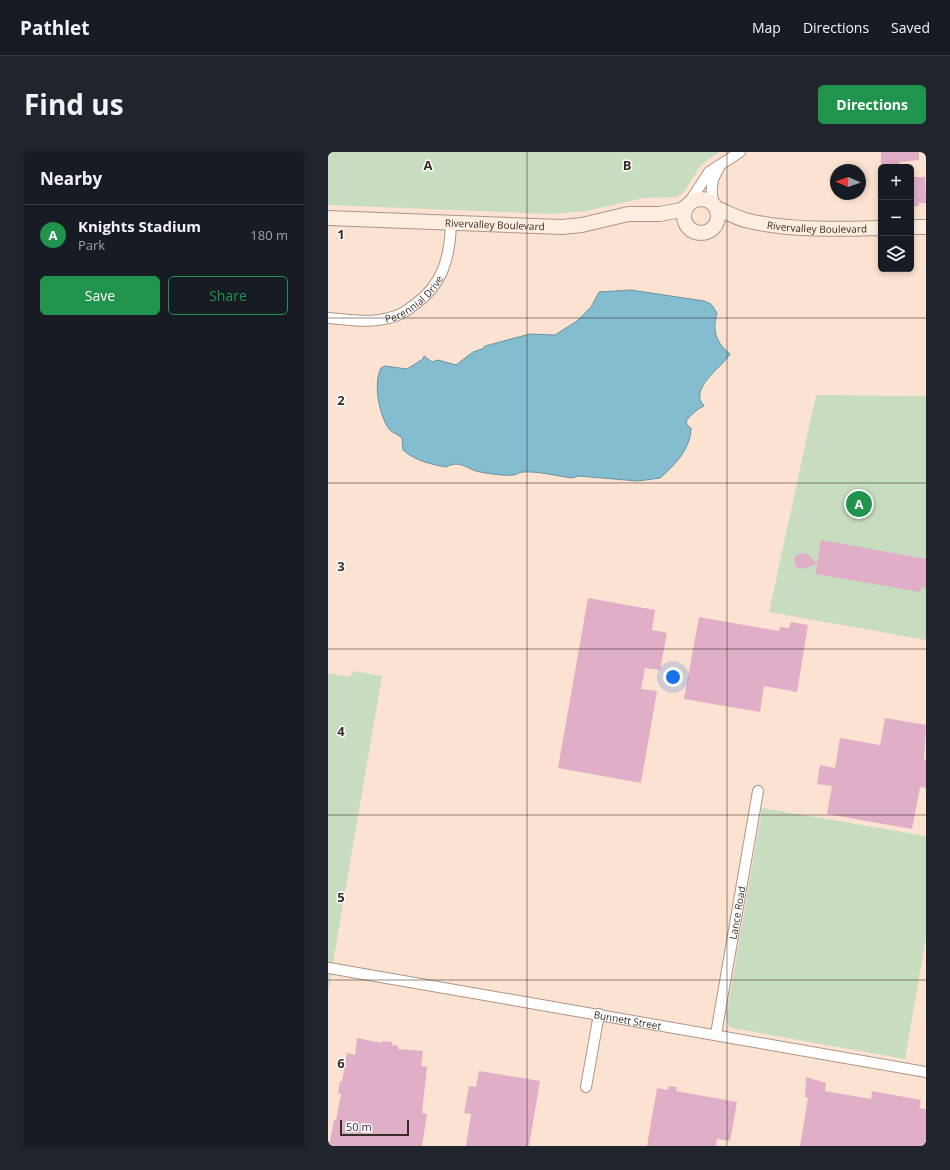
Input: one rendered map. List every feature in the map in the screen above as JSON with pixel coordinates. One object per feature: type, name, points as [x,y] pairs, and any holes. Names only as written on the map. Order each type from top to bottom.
[{"type":"street","points":[[721,166],[712,183],[711,191],[718,219],[713,228],[702,233],[691,230],[685,222],[685,211],[688,205],[710,172],[740,152]]},
{"type":"street","points":[[688,205],[702,198],[715,206]]},
{"type":"street","name":"Rivervalley Boulevard","points":[[328,218],[562,227],[582,225],[628,214],[660,214],[681,210],[688,205]]},
{"type":"street","name":"Rivervalley Boulevard","points":[[715,206],[752,221]]},
{"type":"street","name":"Rivervalley Boulevard","points":[[660,214],[691,230]]},
{"type":"street","name":"Rivervalley Boulevard","points":[[713,228],[737,222],[752,221],[818,229],[878,228]]},
{"type":"street","name":"Perennial Drive","points":[[328,318],[366,320],[390,318],[422,300],[439,280],[445,268],[450,248],[451,223]]},
{"type":"street","points":[[914,227],[926,227]]},
{"type":"street","name":"Lance Road","points":[[716,1034],[758,791]]},
{"type":"street","name":"Bunnett Street","points":[[329,968],[716,1034],[926,1072]]},
{"type":"street","points":[[586,1087],[599,1014]]},
{"type":"green space","points":[[328,152],[719,152],[701,165],[684,192],[677,197],[643,198],[587,211],[552,214],[328,205]]},
{"type":"green space","points":[[816,395],[926,396],[926,640],[769,612]]},
{"type":"green space","points":[[354,671],[382,676],[328,992],[328,673],[349,677]]},
{"type":"green space","points":[[762,808],[926,836],[926,937],[905,1059],[732,1028],[728,1025],[726,1018]]},
{"type":"water","points":[[631,290],[704,301],[711,304],[717,313],[715,325],[716,336],[721,345],[730,354],[702,387],[700,400],[704,406],[689,417],[686,422],[691,428],[685,449],[671,468],[660,478],[638,481],[578,476],[572,478],[529,472],[522,472],[514,475],[502,475],[475,471],[456,464],[446,467],[440,466],[408,454],[403,450],[402,438],[390,430],[385,423],[380,408],[377,390],[377,382],[381,368],[385,366],[407,369],[423,359],[424,356],[432,362],[438,360],[456,365],[473,352],[482,349],[485,346],[530,334],[555,335],[577,321],[591,307],[599,292]]},
{"type":"building","points":[[881,152],[919,152],[919,160],[899,162],[899,164],[881,164]]},
{"type":"building","points":[[914,177],[925,177],[926,203],[919,203],[919,206],[914,207]]},
{"type":"building","points":[[821,540],[926,559],[926,588],[921,587],[920,592],[815,574]]},
{"type":"building","points":[[802,553],[807,554],[817,564],[804,569],[796,567],[794,559],[797,555]]},
{"type":"building","points":[[588,598],[655,610],[652,630],[667,633],[660,670],[645,668],[641,689],[657,691],[641,783],[558,768]]},
{"type":"building","points":[[699,617],[779,631],[780,627],[789,628],[791,622],[808,625],[797,692],[764,686],[760,712],[684,699]]},
{"type":"building","points":[[885,718],[926,725],[924,760],[926,760],[926,788],[920,787],[912,829],[827,814],[832,786],[817,784],[820,765],[835,768],[840,738],[880,745]]},
{"type":"building","points":[[357,1038],[382,1043],[382,1041],[392,1042],[392,1045],[398,1046],[398,1049],[423,1051],[421,1066],[427,1067],[422,1113],[427,1114],[422,1146],[329,1146],[334,1120],[336,1120],[341,1094],[338,1093],[340,1081],[342,1082],[347,1053],[355,1055]]},
{"type":"building","points":[[479,1071],[540,1081],[529,1146],[466,1146],[471,1114],[464,1113],[469,1086],[476,1087]]},
{"type":"building","points":[[806,1077],[826,1083],[825,1091],[871,1099],[872,1091],[921,1100],[919,1108],[926,1109],[926,1146],[800,1146],[808,1098],[805,1097]]},
{"type":"building","points":[[669,1086],[677,1087],[676,1091],[737,1102],[730,1141],[717,1139],[716,1146],[647,1146],[657,1088],[668,1090]]},
{"type":"place","name":"Knights Stadium","points":[[859,504]]}]
